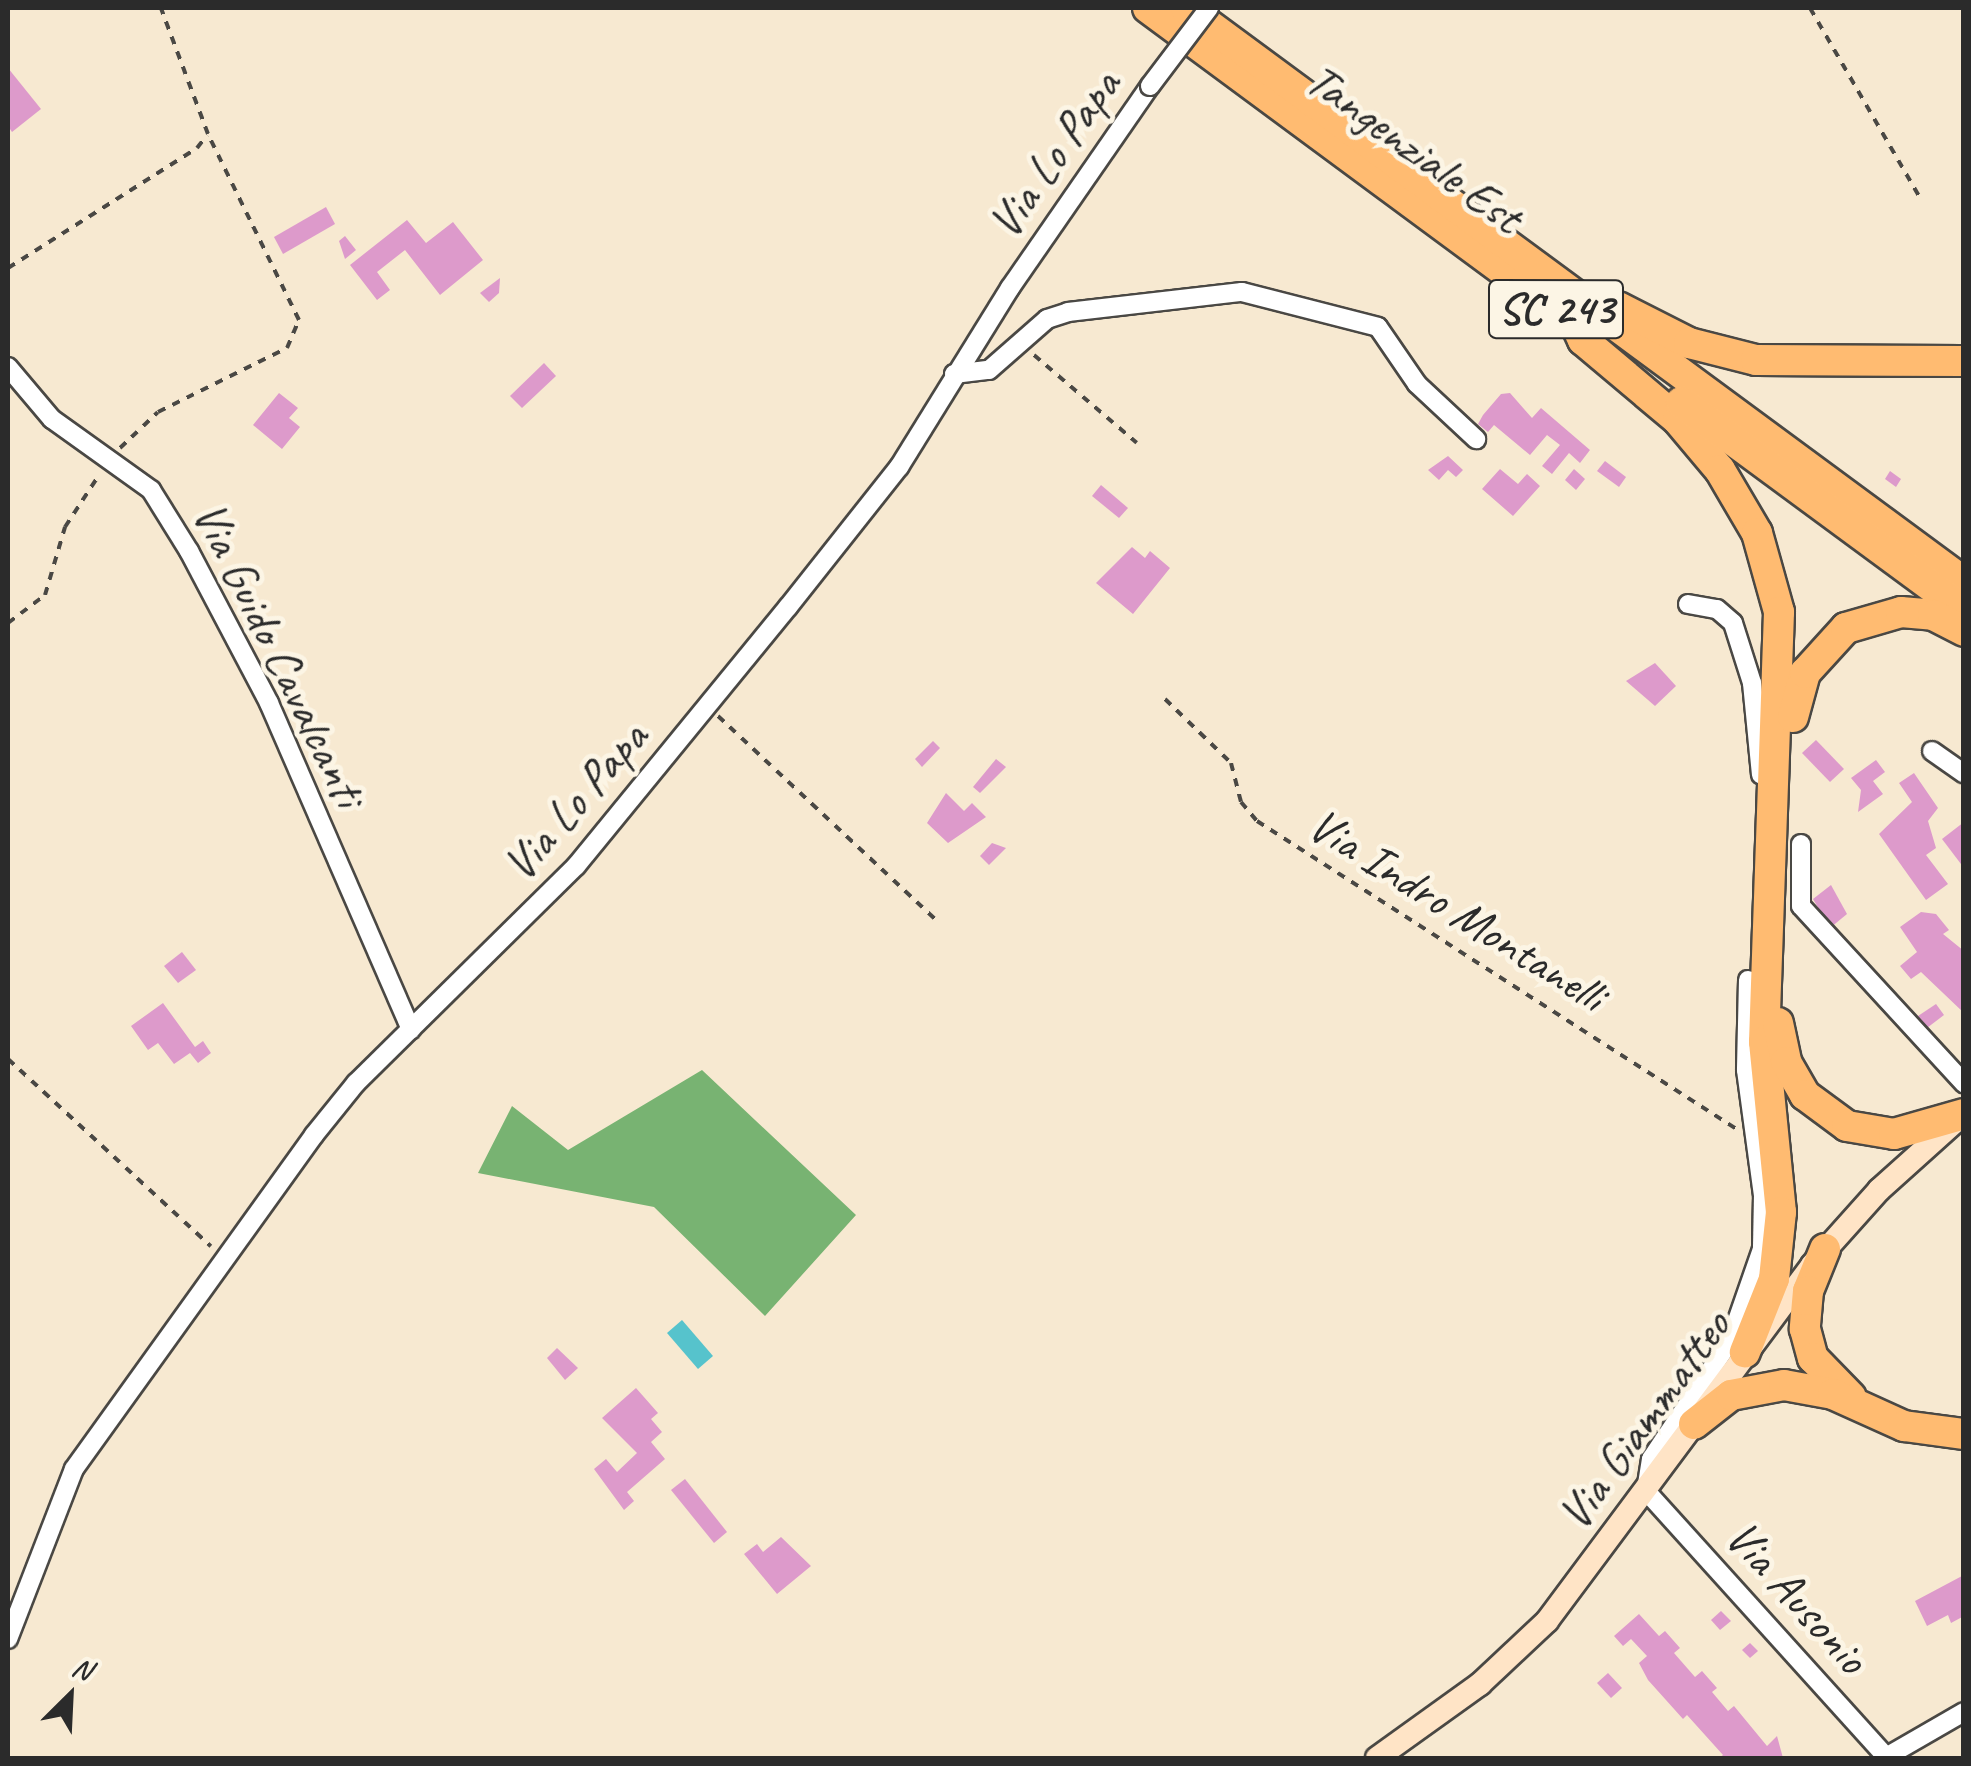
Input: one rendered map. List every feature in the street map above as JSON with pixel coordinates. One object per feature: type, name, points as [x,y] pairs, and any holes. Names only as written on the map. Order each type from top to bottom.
[{"type":"highway","name":"Tangenziale Est","points":[[1148,8],[1964,612]]},
{"type":"highway","name":"Tangenziale Est","points":[[1186,8],[1964,582]]},
{"type":"highway","points":[[1425,183],[1457,195],[1624,310],[1689,343],[1784,364],[1964,360]]},
{"type":"highway","points":[[1575,323],[1583,340],[1706,450],[1757,533],[1779,612],[1769,788],[1764,1042],[1780,1234],[1767,1301],[1744,1352]]},
{"type":"highway","points":[[1964,631],[1918,613],[1866,618],[1831,640],[1805,673],[1791,727],[1778,1020],[1786,1062],[1805,1095],[1847,1126],[1894,1134],[1964,1114]]},
{"type":"highway","points":[[1825,1249],[1804,1310],[1808,1345],[1835,1384],[1883,1417]]},
{"type":"highway","points":[[1694,1424],[1731,1395],[1784,1386],[1834,1394],[1927,1432],[1964,1434]]},
{"type":"street","name":"Via Lo Papa","points":[[8,1639],[74,1469],[314,1135],[411,1029],[576,866],[900,466],[954,374],[1150,86],[1209,8]]},
{"type":"street","points":[[954,374],[990,370],[1046,319],[1068,312],[1209,292],[1274,296],[1378,328],[1417,384],[1476,440]]},
{"type":"street","name":"Via Guido Cavalcanti","points":[[8,367],[52,419],[112,458],[151,490],[230,625],[411,1029]]},
{"type":"street","points":[[1688,604],[1718,608],[1733,623],[1752,683],[1769,788]]},
{"type":"street","points":[[1932,751],[1964,773]]},
{"type":"street","points":[[1800,844],[1801,906],[1964,1084]]},
{"type":"street","points":[[1646,1491],[1645,1471],[1730,1341],[1756,1278],[1764,1224],[1746,1070],[1748,980]]},
{"type":"street","name":"Via Giammatteo","points":[[1377,1758],[1515,1653],[1576,1586],[1744,1352],[1825,1249],[1964,1114]]},
{"type":"street","name":"Via Ausonio","points":[[1646,1491],[1887,1758]]},
{"type":"street","points":[[1887,1758],[1964,1712]]},
{"type":"path","points":[[8,622],[45,595],[65,527],[112,458],[158,412],[274,356],[296,335],[293,303],[208,134],[160,8]]},
{"type":"path","points":[[1810,8],[1919,196]]},
{"type":"path","points":[[8,268],[197,148],[208,134]]},
{"type":"path","points":[[1016,346],[1137,443]]},
{"type":"path","name":"Via Indro Montanelli","points":[[1165,700],[1231,763],[1241,802],[1257,822],[1755,1141]]},
{"type":"path","points":[[707,706],[936,920]]},
{"type":"path","points":[[8,1059],[226,1259]]},
{"type":"green space","points":[[702,1070],[856,1215],[765,1316],[654,1207],[478,1173],[512,1106],[568,1150]]},
{"type":"water","points":[[682,1320],[713,1356],[698,1369],[667,1333]]},
{"type":"building","points":[[8,68],[41,109],[12,132],[8,126]]},
{"type":"building","points":[[326,207],[335,224],[283,254],[274,237]]},
{"type":"building","points":[[407,220],[426,243],[453,222],[483,260],[440,295],[405,250],[377,272],[390,290],[377,300],[350,265]]},
{"type":"building","points":[[345,236],[356,250],[345,259],[339,241]]},
{"type":"building","points":[[500,278],[499,293],[489,302],[480,293]]},
{"type":"building","points":[[544,363],[556,376],[522,408],[510,396]]},
{"type":"building","points":[[279,393],[298,408],[289,418],[300,427],[282,449],[253,425]]},
{"type":"building","points":[[1510,393],[1532,418],[1541,408],[1590,450],[1580,463],[1569,453],[1552,474],[1542,466],[1560,445],[1547,435],[1530,455],[1494,425],[1488,432],[1478,424],[1501,394]]},
{"type":"building","points":[[1448,456],[1463,470],[1456,477],[1448,470],[1439,480],[1428,470]]},
{"type":"building","points":[[1605,461],[1626,477],[1619,487],[1597,471]]},
{"type":"building","points":[[1500,469],[1518,484],[1527,474],[1540,486],[1513,516],[1482,489]]},
{"type":"building","points":[[1574,469],[1585,479],[1576,490],[1565,480]]},
{"type":"building","points":[[1890,471],[1901,479],[1896,487],[1885,479]]},
{"type":"building","points":[[1101,485],[1128,508],[1119,518],[1092,496]]},
{"type":"building","points":[[1132,547],[1145,558],[1150,551],[1170,568],[1133,614],[1096,583]]},
{"type":"building","points":[[1655,663],[1676,686],[1655,706],[1626,681]]},
{"type":"building","points":[[1816,740],[1844,769],[1830,782],[1802,753]]},
{"type":"building","points":[[933,741],[940,748],[922,767],[915,759]]},
{"type":"building","points":[[996,759],[1006,767],[980,793],[973,787]]},
{"type":"building","points":[[1876,760],[1885,772],[1873,781],[1883,794],[1858,812],[1861,790],[1851,778]]},
{"type":"building","points":[[1914,773],[1938,808],[1928,821],[1936,848],[1926,855],[1948,884],[1926,900],[1879,834],[1912,802],[1899,783]]},
{"type":"building","points":[[946,793],[964,811],[972,803],[986,817],[948,843],[927,823]]},
{"type":"building","points":[[1964,822],[1964,868],[1942,839]]},
{"type":"building","points":[[992,843],[1006,848],[989,865],[980,856]]},
{"type":"building","points":[[1831,885],[1847,914],[1830,928],[1813,899]]},
{"type":"building","points":[[1921,912],[1936,914],[1949,930],[1943,934],[1964,951],[1964,1013],[1921,972],[1911,979],[1900,966],[1917,952],[1900,927]]},
{"type":"building","points":[[182,952],[196,970],[178,983],[164,966]]},
{"type":"building","points":[[163,1003],[195,1047],[203,1041],[211,1053],[198,1063],[190,1053],[174,1064],[158,1043],[148,1050],[131,1026]]},
{"type":"building","points":[[1936,1004],[1944,1015],[1923,1031],[1912,1020]]},
{"type":"building","points":[[557,1348],[578,1368],[565,1380],[547,1358]]},
{"type":"building","points":[[636,1388],[658,1413],[651,1419],[662,1432],[651,1442],[665,1459],[627,1492],[634,1501],[624,1510],[594,1469],[606,1459],[617,1472],[637,1453],[602,1418]]},
{"type":"building","points":[[685,1479],[727,1532],[714,1543],[671,1490]]},
{"type":"building","points":[[781,1537],[811,1566],[777,1594],[744,1554],[757,1544],[763,1552]]},
{"type":"building","points":[[1962,1576],[1964,1616],[1951,1623],[1948,1615],[1927,1626],[1915,1601]]},
{"type":"building","points":[[1721,1611],[1731,1621],[1720,1630],[1711,1620]]},
{"type":"building","points":[[1639,1614],[1659,1636],[1665,1631],[1680,1648],[1674,1653],[1695,1677],[1702,1671],[1717,1688],[1712,1692],[1728,1711],[1734,1706],[1767,1746],[1777,1736],[1783,1758],[1719,1758],[1723,1755],[1687,1715],[1683,1719],[1648,1680],[1639,1663],[1647,1656],[1631,1639],[1623,1646],[1614,1636]]},
{"type":"building","points":[[1750,1643],[1758,1651],[1750,1658],[1742,1650]]},
{"type":"building","points":[[1608,1673],[1622,1688],[1611,1698],[1597,1683]]}]
